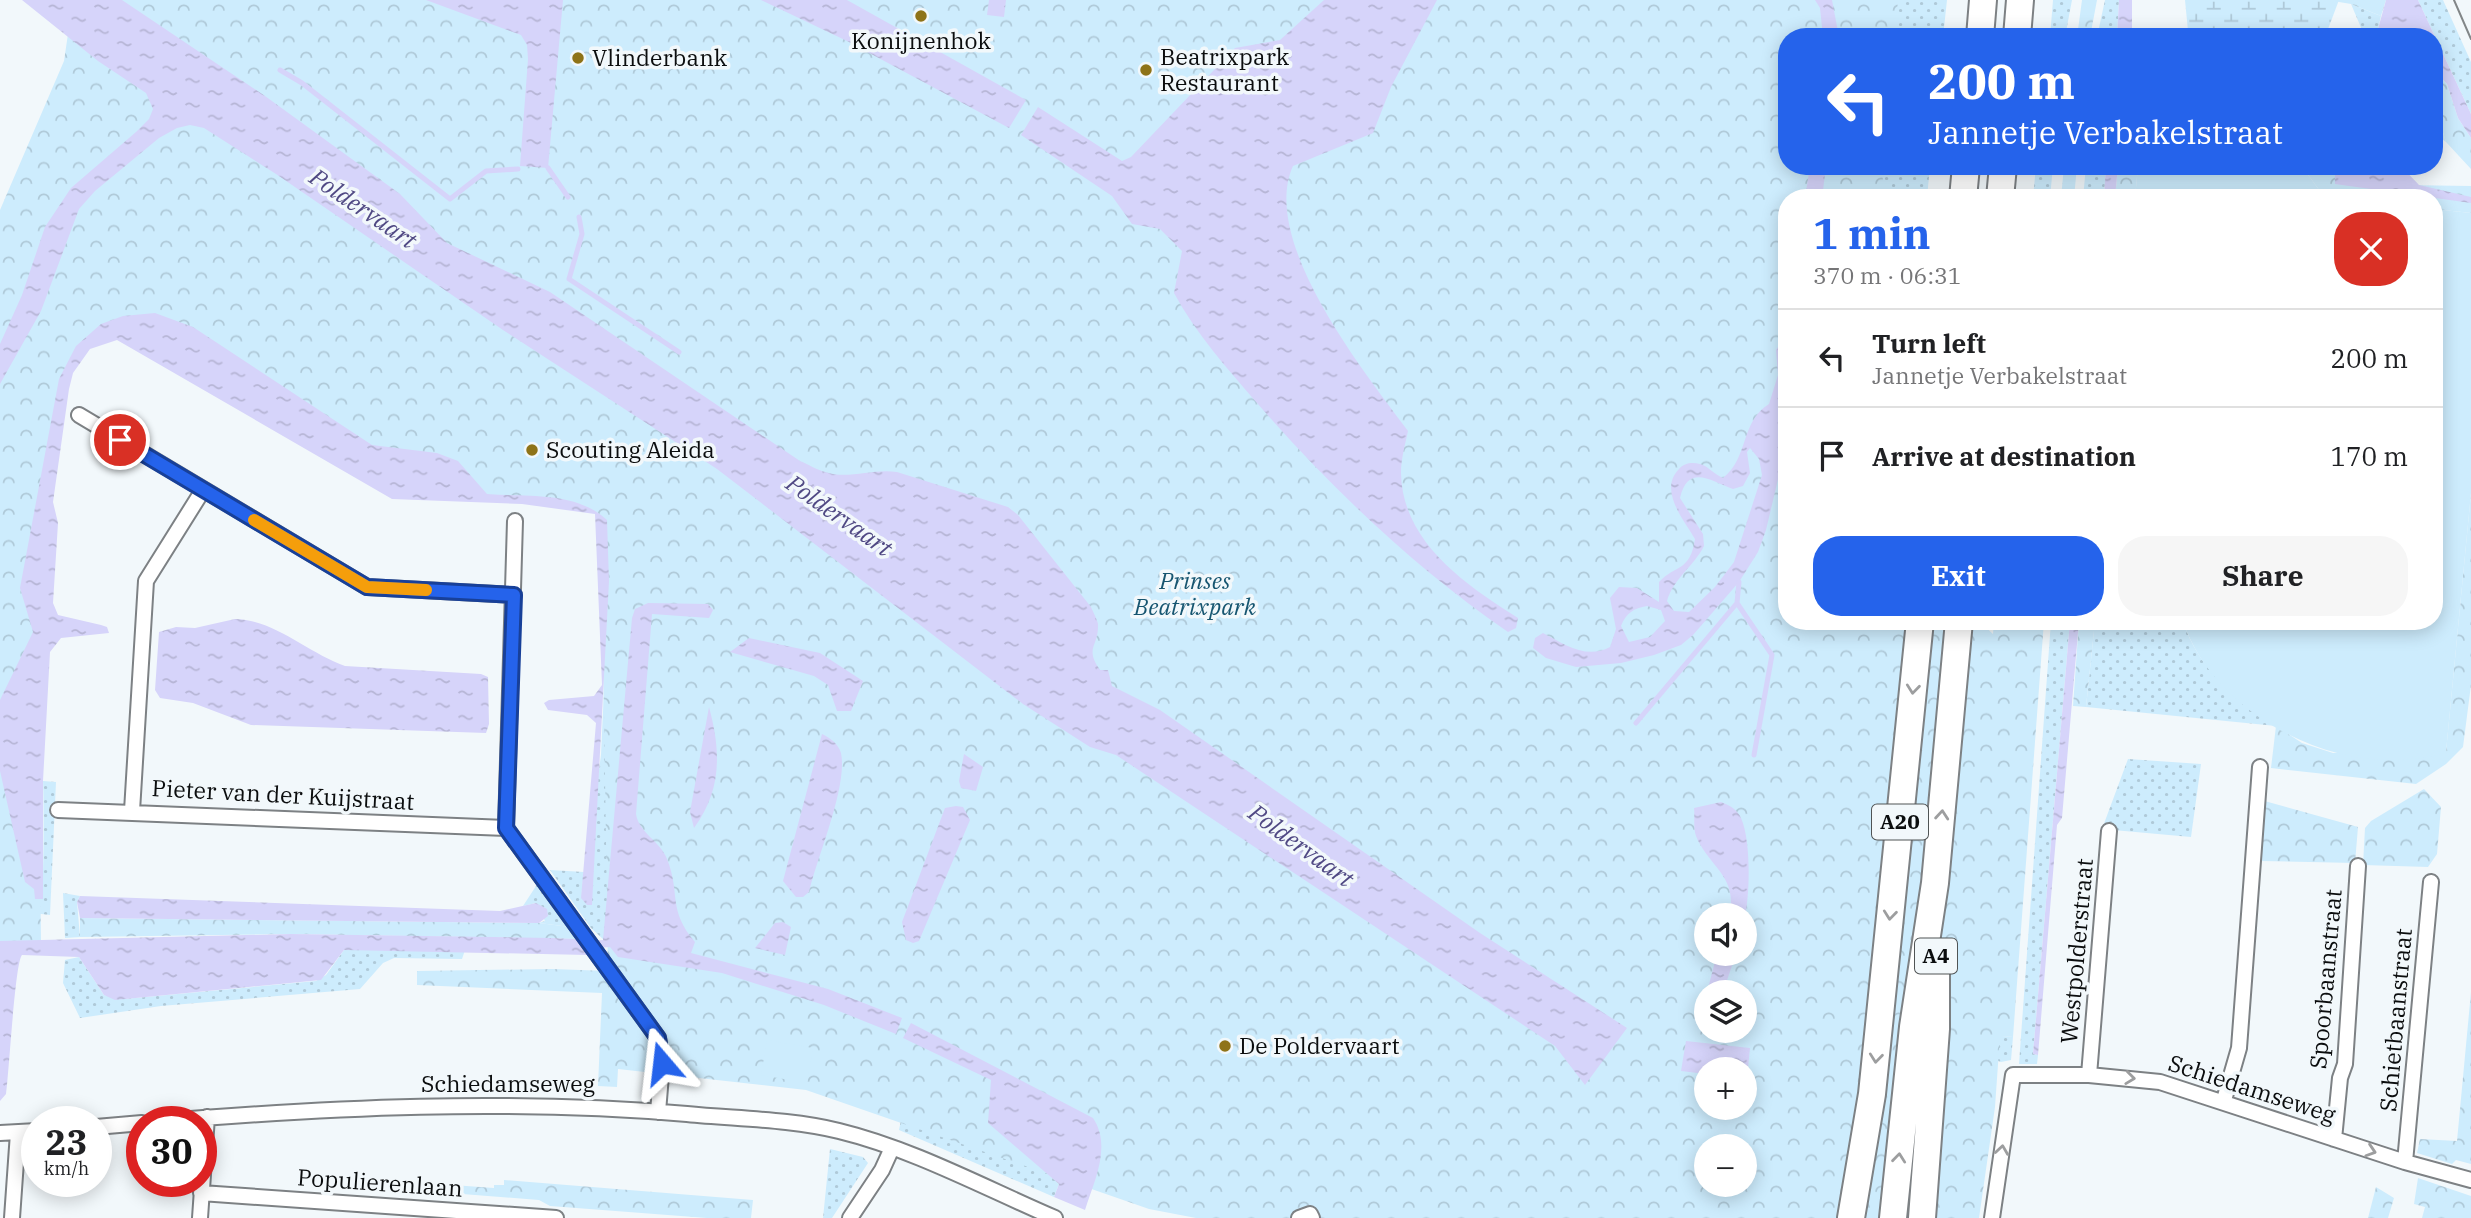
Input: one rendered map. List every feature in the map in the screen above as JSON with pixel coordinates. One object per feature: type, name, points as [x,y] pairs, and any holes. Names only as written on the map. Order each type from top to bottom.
[{"type":"highway","points":[[1981,28],[1983,0]]},
{"type":"highway","points":[[2018,28],[2021,0]]},
{"type":"highway","name":"A20","points":[[1861,1218],[1919,630]]},
{"type":"highway","name":"A20","points":[[1893,1218],[1918,1099],[1958,630]]},
{"type":"highway","name":"A20","points":[[1851,1218],[1872,1098]]},
{"type":"highway","points":[[1918,1099],[1922,1218]]},
{"type":"street","points":[[79,415],[367,587],[514,595]]},
{"type":"street","points":[[132,811],[146,581],[203,490]]},
{"type":"street","points":[[515,522],[506,828],[658,1038],[662,1063],[658,1112]]},
{"type":"street","points":[[2224,1100],[2239,1048],[2260,767]]},
{"type":"street","name":"Pieter van der Kuijstraat","points":[[58,810],[506,828]]},
{"type":"street","name":"Westpolderstraat","points":[[2090,1075],[2109,831]]},
{"type":"street","name":"Spoorbaanstraat","points":[[2334,1139],[2340,1078],[2345,1065],[2358,866]]},
{"type":"street","name":"Schietbaanstraat","points":[[2405,1162],[2431,882]]},
{"type":"street","name":"Schiedamseweg","points":[[1992,1218],[2013,1075],[2090,1075],[2160,1082],[2224,1100],[2405,1162],[2471,1180]]},
{"type":"street","name":"Schiedamseweg","points":[[217,1116],[376,1106],[611,1107],[804,1124],[838,1131],[892,1149],[1055,1218]]},
{"type":"street","points":[[0,1133],[21,1133]]},
{"type":"street","points":[[12,1218],[18,1133]]},
{"type":"street","points":[[850,1218],[882,1170],[892,1149]]},
{"type":"street","name":"Populierenlaan","points":[[217,1194],[443,1214],[556,1218]]},
{"type":"street","points":[[200,1218],[201,1197]]},
{"type":"street","points":[[324,1218],[326,1202]]},
{"type":"green space","name":"Prinses Beatrixpark","points":[[73,0],[1898,0],[1896,28],[1778,28],[1778,175],[1883,175],[1882,189],[1778,189],[1778,630],[1989,630],[1993,634],[1993,630],[2043,630],[2013,1037],[2000,1036],[1995,1107],[1979,1218],[1196,1218],[1149,1209],[806,1090],[618,1069],[617,1087],[598,1086],[602,993],[417,985],[417,971],[608,971],[601,520],[595,512],[579,507],[387,493],[110,331],[75,360],[61,401],[38,663],[41,943],[0,945],[0,210],[64,61]]},
{"type":"green space","points":[[1865,0],[1947,0],[1944,28],[1863,28]]},
{"type":"green space","points":[[2053,0],[2072,0],[2067,28],[2051,28]]},
{"type":"green space","points":[[2082,0],[2097,0],[2092,28],[2078,28]]},
{"type":"green space","points":[[2105,0],[2119,0],[2117,28],[2099,28]]},
{"type":"green space","points":[[2185,0],[2339,0],[2328,28],[2188,28]]},
{"type":"green space","points":[[2327,0],[2386,0],[2381,16],[2351,4]]},
{"type":"green space","points":[[2418,0],[2443,0],[2471,62],[2471,114],[2443,54],[2443,28],[2431,28]]},
{"type":"green space","points":[[2351,4],[2381,16],[2378,28],[2361,28]]},
{"type":"green space","points":[[2443,80],[2447,84],[2458,118],[2471,138],[2471,169],[2446,142],[2443,133]]},
{"type":"green space","points":[[1858,175],[1929,175],[1928,189],[1857,189]]},
{"type":"green space","points":[[2035,175],[2052,175],[2051,189],[2034,189]]},
{"type":"green space","points":[[2063,175],[2076,175],[2075,189],[2062,189]]},
{"type":"green space","points":[[2085,175],[2105,175],[2105,189],[2084,189]]},
{"type":"green space","points":[[2117,175],[2137,175],[2136,189],[2116,189]]},
{"type":"green space","points":[[2137,175],[2308,175],[2318,189],[2136,189]]},
{"type":"green space","points":[[2308,175],[2336,175],[2336,184],[2471,186],[2471,213],[2443,210],[2443,189],[2318,189]]},
{"type":"green space","points":[[2443,210],[2471,213],[2471,493],[2446,752],[2408,760],[2368,759],[2329,750],[2290,735],[2255,714],[2224,687],[2200,656],[2187,630],[2443,630]]},
{"type":"green space","points":[[2471,493],[2471,685],[2463,747],[2446,764],[2416,784],[2271,768],[2276,726],[2302,743],[2333,753],[2446,752]]},
{"type":"green space","points":[[605,500],[623,723],[604,940],[591,928],[550,870],[584,872],[581,898],[601,755],[609,581],[598,511]]},
{"type":"green space","points":[[2050,630],[2069,630],[2033,1054],[2038,1055],[2037,1064],[2019,1064]]},
{"type":"green space","points":[[2078,630],[2094,630],[2086,707],[2073,706]]},
{"type":"green space","points":[[2094,630],[2187,630],[2198,654],[2220,681],[2276,726],[2086,707]]},
{"type":"green space","points":[[2128,759],[2201,764],[2191,837],[2102,829]]},
{"type":"green space","points":[[0,771],[41,899],[43,781],[56,782],[50,915],[24,912]]},
{"type":"green space","points":[[2424,789],[2441,807],[2437,854],[2428,867],[2363,865],[2365,828],[2371,821]]},
{"type":"green space","points":[[2261,800],[2358,827],[2355,863],[2260,861]]},
{"type":"green space","points":[[538,883],[570,927],[539,923],[545,921],[536,903],[523,906]]},
{"type":"green space","points":[[63,893],[80,896],[77,902],[80,937],[65,938]]},
{"type":"green space","points":[[80,918],[539,923],[570,927],[579,939],[291,934],[80,937]]},
{"type":"green space","points":[[344,950],[465,950],[462,959],[394,958],[383,963],[360,989],[161,1006],[80,1018],[63,983],[65,960],[79,957],[104,995],[124,999],[316,981],[326,975]]},
{"type":"green space","points":[[2471,992],[2471,1164],[2456,1160],[2452,1164],[2417,1153],[2420,1139],[2457,1141]]},
{"type":"green space","points":[[1970,1033],[2013,1037],[2011,1060],[2001,1062],[1961,1049]]},
{"type":"green space","points":[[767,1040],[813,1048],[807,1083],[761,1075]]},
{"type":"green space","points":[[902,1115],[1044,1170],[1059,1184],[1054,1197],[899,1130]]},
{"type":"green space","points":[[830,1149],[863,1157],[868,1163],[832,1218],[823,1218]]},
{"type":"green space","points":[[2418,1178],[2471,1196],[2471,1218],[2422,1218],[2425,1207],[2414,1204]]},
{"type":"green space","points":[[504,1180],[753,1200],[751,1218],[707,1218],[550,1206],[539,1200],[424,1191],[425,1183],[494,1188],[494,1185],[504,1185]]},
{"type":"green space","points":[[2376,1187],[2394,1198],[2388,1218],[2368,1218]]},
{"type":"water","name":"Poldervaart","points":[[22,0],[122,0],[265,96],[400,194],[447,243],[550,292],[800,461],[834,474],[897,472],[1008,507],[1018,515],[1091,607],[1098,624],[1093,656],[1100,670],[1108,670],[1112,686],[1160,710],[1480,933],[1627,1028],[1585,1085],[1555,1046],[1116,755],[1090,747],[1023,704],[717,469],[503,330],[276,174],[204,128],[190,125],[177,128],[159,138],[95,191],[79,209],[41,311],[0,384],[0,344],[22,295],[45,227],[71,188],[136,132],[149,119],[153,109],[146,93],[98,61]]},
{"type":"water","points":[[426,0],[563,0],[548,168],[520,166],[528,59],[527,45],[521,35]]},
{"type":"water","points":[[761,0],[847,0],[1026,100],[1009,128],[847,41]]},
{"type":"water","points":[[989,0],[1006,0],[1004,17],[987,15]]},
{"type":"water","points":[[1324,0],[1437,0],[1391,87],[1373,133],[1293,166],[1286,197],[1291,231],[1303,268],[1322,305],[1367,376],[1408,431],[1401,473],[1404,498],[1412,520],[1440,559],[1458,576],[1518,618],[1516,628],[1508,632],[1440,581],[1375,525],[1314,466],[1234,377],[1202,337],[1174,293],[1182,251],[1160,229],[1132,224],[1112,196],[1021,135],[1038,107],[1122,161],[1131,157],[1235,48],[1280,40]]},
{"type":"water","points":[[1815,0],[1832,0],[1837,28],[1822,28],[1820,8]]},
{"type":"water","points":[[2119,0],[2132,0],[2132,28],[2117,28]]},
{"type":"water","points":[[2386,0],[2418,0],[2431,28],[2378,28]]},
{"type":"water","points":[[2443,54],[2471,114],[2471,138],[2458,118],[2447,84],[2443,80]]},
{"type":"water","points":[[1809,175],[1825,175],[1823,189],[1806,189]]},
{"type":"water","points":[[2105,175],[2117,175],[2116,189],[2105,189]]},
{"type":"water","points":[[2335,175],[2410,175],[2419,185],[2436,189],[2371,189],[2335,184]]},
{"type":"water","points":[[2443,191],[2471,197],[2471,203],[2443,199]]},
{"type":"water","points":[[155,313],[193,327],[372,445],[437,453],[458,461],[487,494],[566,500],[581,504],[607,520],[609,581],[592,905],[587,905],[581,898],[596,723],[587,715],[548,710],[544,703],[549,700],[594,696],[602,685],[595,514],[522,504],[392,499],[117,340],[90,349],[73,373],[69,389],[53,502],[58,523],[53,603],[58,615],[107,627],[109,633],[61,638],[50,652],[43,781],[43,899],[35,899],[34,889],[25,882],[0,771],[0,700],[33,632],[20,588],[59,379],[76,346],[101,324],[123,316]]},
{"type":"water","points":[[1778,375],[1778,479],[1766,530],[1758,552],[1739,582],[1693,635],[1681,645],[1654,655],[1621,663],[1576,667],[1546,658],[1533,648],[1535,638],[1543,633],[1567,646],[1584,651],[1601,651],[1610,647],[1616,629],[1610,598],[1619,587],[1637,588],[1659,602],[1659,582],[1686,562],[1693,550],[1695,539],[1675,505],[1671,486],[1673,477],[1686,464],[1697,463],[1723,478],[1737,461],[1753,420],[1769,404]],"holes":[[[1750,448],[1759,459],[1762,475],[1734,562],[1715,587],[1689,612],[1674,611],[1667,601],[1670,593],[1704,546],[1703,534],[1680,498],[1684,487],[1694,478],[1701,477],[1733,489],[1743,486],[1750,473],[1747,452]],[[1647,606],[1661,610],[1665,621],[1650,637],[1629,642],[1621,626],[1625,618],[1638,608]]]},
{"type":"water","points":[[648,603],[708,604],[713,610],[709,618],[652,614],[636,814],[641,827],[660,847],[667,859],[681,920],[695,942],[691,953],[828,989],[902,1018],[896,1034],[824,1005],[722,973],[618,957],[610,947],[584,949],[588,955],[344,950],[321,980],[115,1000],[104,995],[79,957],[22,955],[19,962],[6,1094],[0,1101],[0,941],[291,934],[551,938],[575,939],[578,942],[603,940],[632,618],[635,609]]},
{"type":"water","points":[[235,619],[264,625],[345,666],[481,674],[488,677],[489,724],[486,733],[251,725],[193,703],[160,698],[155,690],[159,632],[176,627],[195,628]]},
{"type":"water","points":[[2069,630],[2078,630],[2062,818],[2057,825],[2038,1055],[2033,1054]]},
{"type":"water","points":[[749,638],[820,653],[863,681],[851,711],[837,711],[828,685],[814,676],[730,652]]},
{"type":"water","points":[[709,707],[716,739],[716,770],[710,799],[694,828],[690,812]]},
{"type":"water","points":[[822,734],[840,749],[840,784],[809,892],[803,897],[796,897],[783,881]]},
{"type":"water","points":[[964,754],[983,767],[976,791],[961,788],[959,781]]},
{"type":"water","points":[[1721,802],[1730,806],[1741,818],[1747,839],[1749,867],[1747,903],[1731,903],[1726,881],[1695,833],[1694,808]]},
{"type":"water","points":[[963,807],[970,820],[919,941],[913,943],[906,940],[902,922],[945,808]]},
{"type":"water","points":[[80,896],[500,911],[536,903],[547,909],[548,916],[539,923],[80,918],[77,902]]},
{"type":"water","points":[[783,922],[791,927],[785,955],[755,948],[775,923]]},
{"type":"water","points":[[1714,966],[1732,966],[1727,980],[1710,980]]},
{"type":"water","points":[[911,1023],[1093,1118],[1101,1140],[1100,1164],[1085,1210],[1054,1197],[1059,1184],[988,1123],[991,1080],[903,1038]]},
{"type":"water","points":[[1686,1041],[1750,1048],[1749,1057],[1694,1057],[1694,1073],[1681,1071]]},
{"type":"waterway","points":[[280,70],[302,83],[450,199],[486,171],[518,169]]},
{"type":"waterway","points":[[548,168],[568,197]]},
{"type":"waterway","points":[[579,217],[582,234],[569,279],[679,352]]},
{"type":"waterway","points":[[1739,582],[1737,603],[1772,655],[1754,755]]},
{"type":"waterway","points":[[1636,723],[1737,603]]},
{"type":"tram line","points":[[2454,0],[2471,39]]},
{"type":"slow traffic","points":[[254,520],[367,587],[426,590]]},
{"type":"place","name":"Konijnenhok","points":[[921,16]]},
{"type":"place","name":"Vlinderbank","points":[[578,58]]},
{"type":"place","name":"Beatrixpark Restaurant","points":[[1146,70]]},
{"type":"place","name":"Scouting Aleida","points":[[532,450]]},
{"type":"place","name":"De Poldervaart","points":[[1225,1046]]},
{"type":"route","points":[[120,440],[367,587],[514,595],[506,828],[658,1038],[662,1063]]}]
